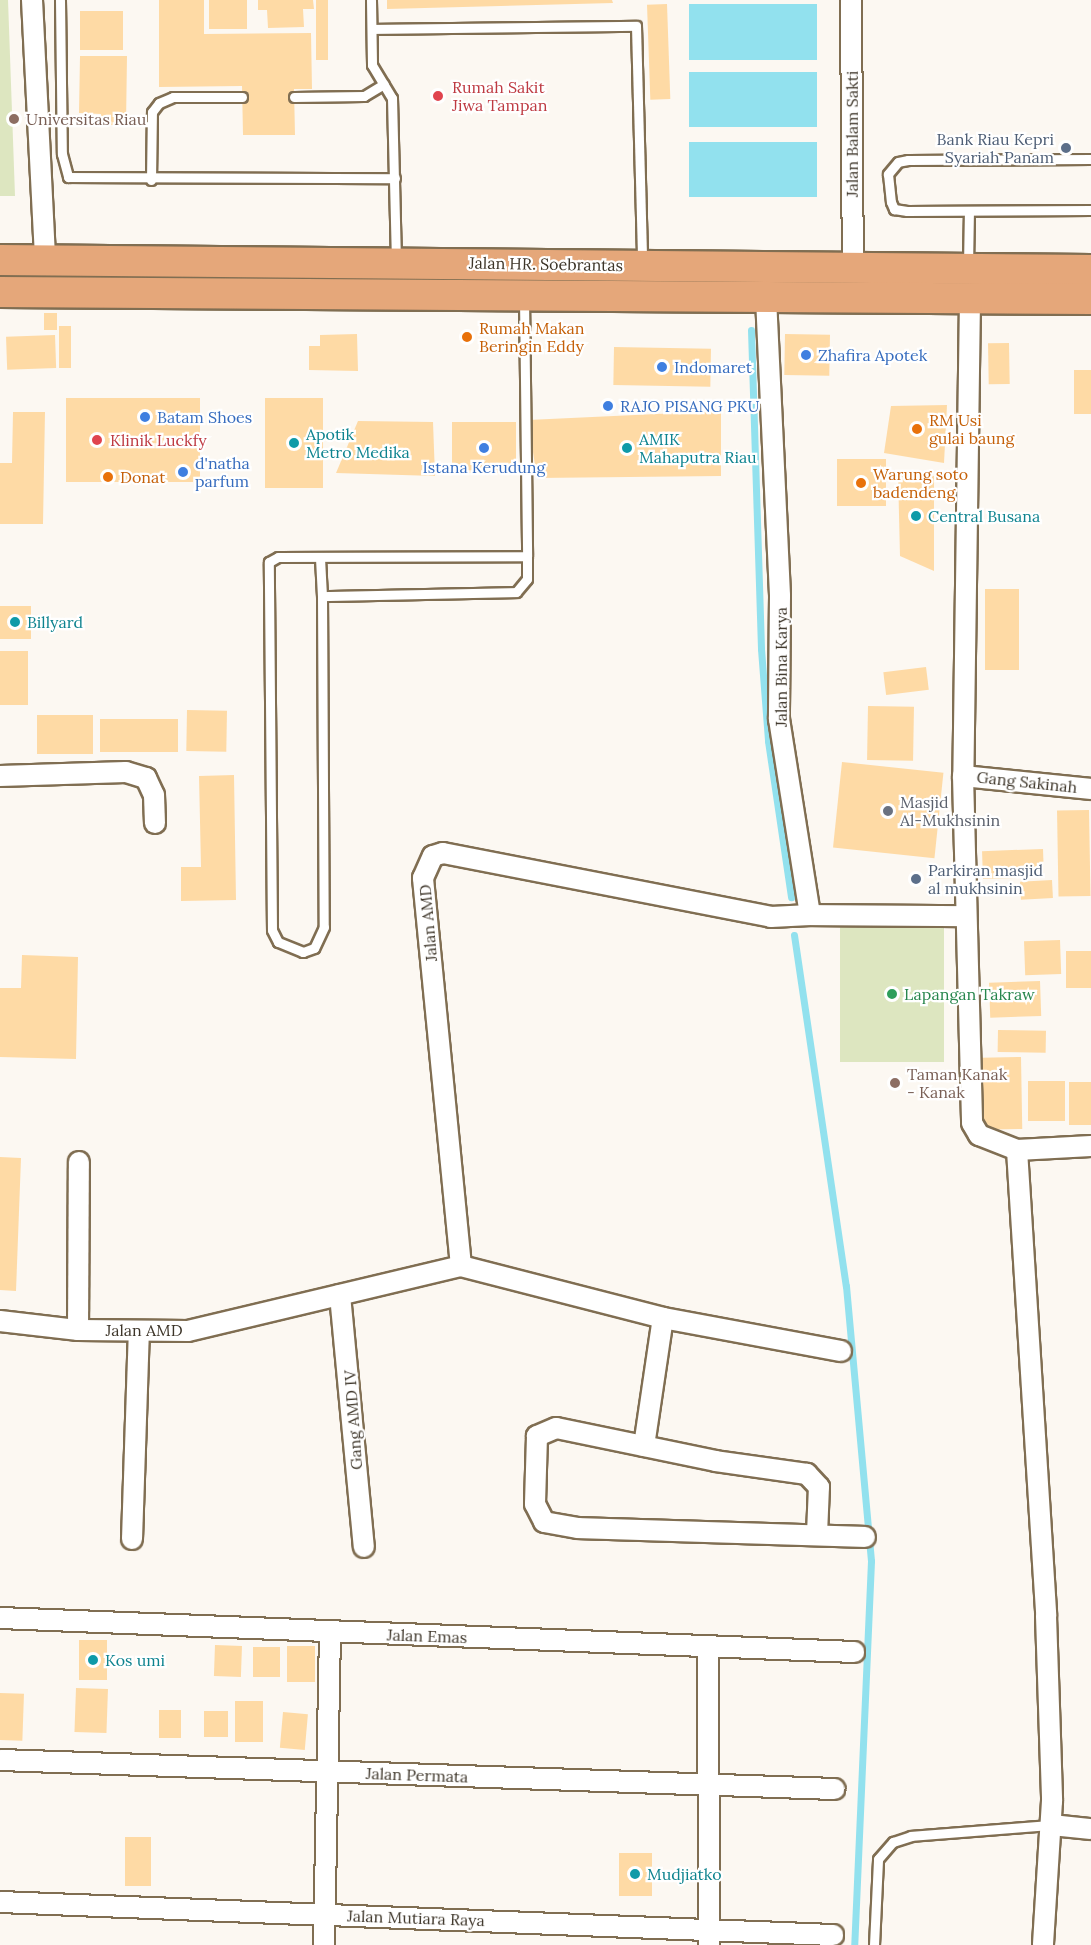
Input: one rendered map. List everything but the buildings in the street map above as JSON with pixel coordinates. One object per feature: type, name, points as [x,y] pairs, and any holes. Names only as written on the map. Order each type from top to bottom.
[{"type":"main road","name":"Jalan HR. Soebrantas","points":[[0,260],[1091,270]]},
{"type":"main road","points":[[396,262],[396,295]]},
{"type":"main road","name":"Jalan HR. Soebrantas","points":[[0,292],[1091,299]]},
{"type":"street","points":[[32,0],[45,261]]},
{"type":"street","name":"Jalan Balam Sakti","points":[[851,0],[853,267]]},
{"type":"street","name":"Jalan Bina Karya","points":[[766,298],[780,596],[779,719],[810,915]]},
{"type":"street","points":[[970,298],[963,776],[964,916],[972,1123],[979,1135],[1017,1150],[1091,1146]]},
{"type":"street","points":[[0,776],[126,772],[146,778],[154,795],[155,823]]},
{"type":"street","name":"Gang Sakinah","points":[[963,776],[1091,789]]},
{"type":"street","name":"Jalan AMD","points":[[461,1266],[423,878],[433,856],[443,853],[771,917],[810,915]]},
{"type":"street","points":[[810,915],[964,916]]},
{"type":"street","points":[[1017,1150],[1046,1616],[1052,1825],[1043,1945]]},
{"type":"street","points":[[78,1330],[79,1162]]},
{"type":"street","name":"Jalan AMD","points":[[0,1322],[78,1330],[188,1331],[461,1266],[663,1318],[841,1351]]},
{"type":"street","name":"Gang AMD IV","points":[[340,1294],[364,1547]]},
{"type":"street","points":[[644,1446],[663,1318]]},
{"type":"street","points":[[132,1539],[139,1331]]},
{"type":"street","points":[[817,1534],[819,1487],[807,1474],[644,1446],[556,1428],[544,1430],[537,1436],[535,1504],[544,1522],[578,1528],[865,1537]]},
{"type":"street","name":"Jalan Emas","points":[[0,1618],[330,1633],[854,1652]]},
{"type":"street","points":[[324,1945],[326,1915],[325,1772],[330,1633]]},
{"type":"street","points":[[708,1646],[706,1784],[710,1937]]},
{"type":"street","name":"Jalan Permata","points":[[0,1760],[834,1788]]},
{"type":"street","points":[[1052,1825],[1091,1829]]},
{"type":"street","name":"Jalan Mutiara Raya","points":[[0,1902],[326,1915],[710,1937],[833,1935]]},
{"type":"lane","points":[[60,0],[62,154],[68,177],[150,180],[395,178]]},
{"type":"lane","points":[[371,0],[372,65],[392,98],[396,262]]},
{"type":"lane","points":[[372,29],[636,26],[642,265]]},
{"type":"lane","points":[[294,97],[364,96],[384,84]]},
{"type":"lane","points":[[150,180],[152,111],[159,103],[173,97],[242,97]]},
{"type":"lane","points":[[1091,159],[908,160],[898,162],[888,174],[894,209],[1091,210]]},
{"type":"lane","points":[[968,268],[969,211]]},
{"type":"lane","points":[[322,596],[516,592],[527,579],[524,296]]},
{"type":"lane","points":[[320,558],[324,927],[314,948],[303,952],[278,942],[272,930],[267,569],[278,557],[527,556]]},
{"type":"lane","points":[[874,1945],[878,1859],[893,1842],[911,1836],[1052,1825]]},
{"type":"green space","points":[[0,0],[8,0],[15,196],[0,196]]},
{"type":"green space","name":"Lapangan Takraw","points":[[840,925],[944,925],[944,1062],[840,1062]]},
{"type":"water","points":[[689,4],[817,4],[817,60],[689,60]]},
{"type":"water","points":[[689,72],[817,72],[817,127],[689,127]]},
{"type":"water","points":[[689,142],[817,142],[817,197],[689,197]]},
{"type":"waterway","points":[[751,330],[761,649],[768,741],[791,897]]},
{"type":"waterway","points":[[794,935],[846,1286],[871,1561],[854,1945]]},
{"type":"place","name":"Rumah Sakit Jiwa Tampan","points":[[438,96]]},
{"type":"place","name":"Universitas Riau","points":[[14,119]]},
{"type":"place","name":"Bank Riau Kepri Syariah Panam","points":[[1066,148]]},
{"type":"place","name":"Rumah Makan Beringin Eddy","points":[[467,337]]},
{"type":"place","name":"Zhafira Apotek","points":[[806,355]]},
{"type":"place","name":"Indomaret","points":[[662,367]]},
{"type":"place","name":"RAJO PISANG PKU","points":[[608,406]]},
{"type":"place","name":"Batam Shoes","points":[[145,417]]},
{"type":"place","name":"RM Usi gulai baung","points":[[917,429]]},
{"type":"place","name":"Klinik Luckfy","points":[[97,440]]},
{"type":"place","name":"Apotik Metro Medika","points":[[294,443]]},
{"type":"place","name":"Istana Kerudung","points":[[484,448]]},
{"type":"place","name":"AMIK Mahaputra Riau","points":[[627,448]]},
{"type":"place","name":"d'natha parfum","points":[[183,472]]},
{"type":"place","name":"Donat","points":[[108,477]]},
{"type":"place","name":"Warung soto badendeng","points":[[861,483]]},
{"type":"place","name":"Central Busana","points":[[916,516]]},
{"type":"place","name":"Billyard","points":[[15,622]]},
{"type":"place","name":"Masjid Al-Mukhsinin","points":[[888,811]]},
{"type":"place","name":"Parkiran masjid al mukhsinin","points":[[916,879]]},
{"type":"place","name":"Lapangan Takraw","points":[[892,994]]},
{"type":"place","name":"Taman Kanak - Kanak","points":[[895,1083]]},
{"type":"place","name":"Kos umi","points":[[93,1660]]},
{"type":"place","name":"Mudjiatko","points":[[635,1874]]}]
